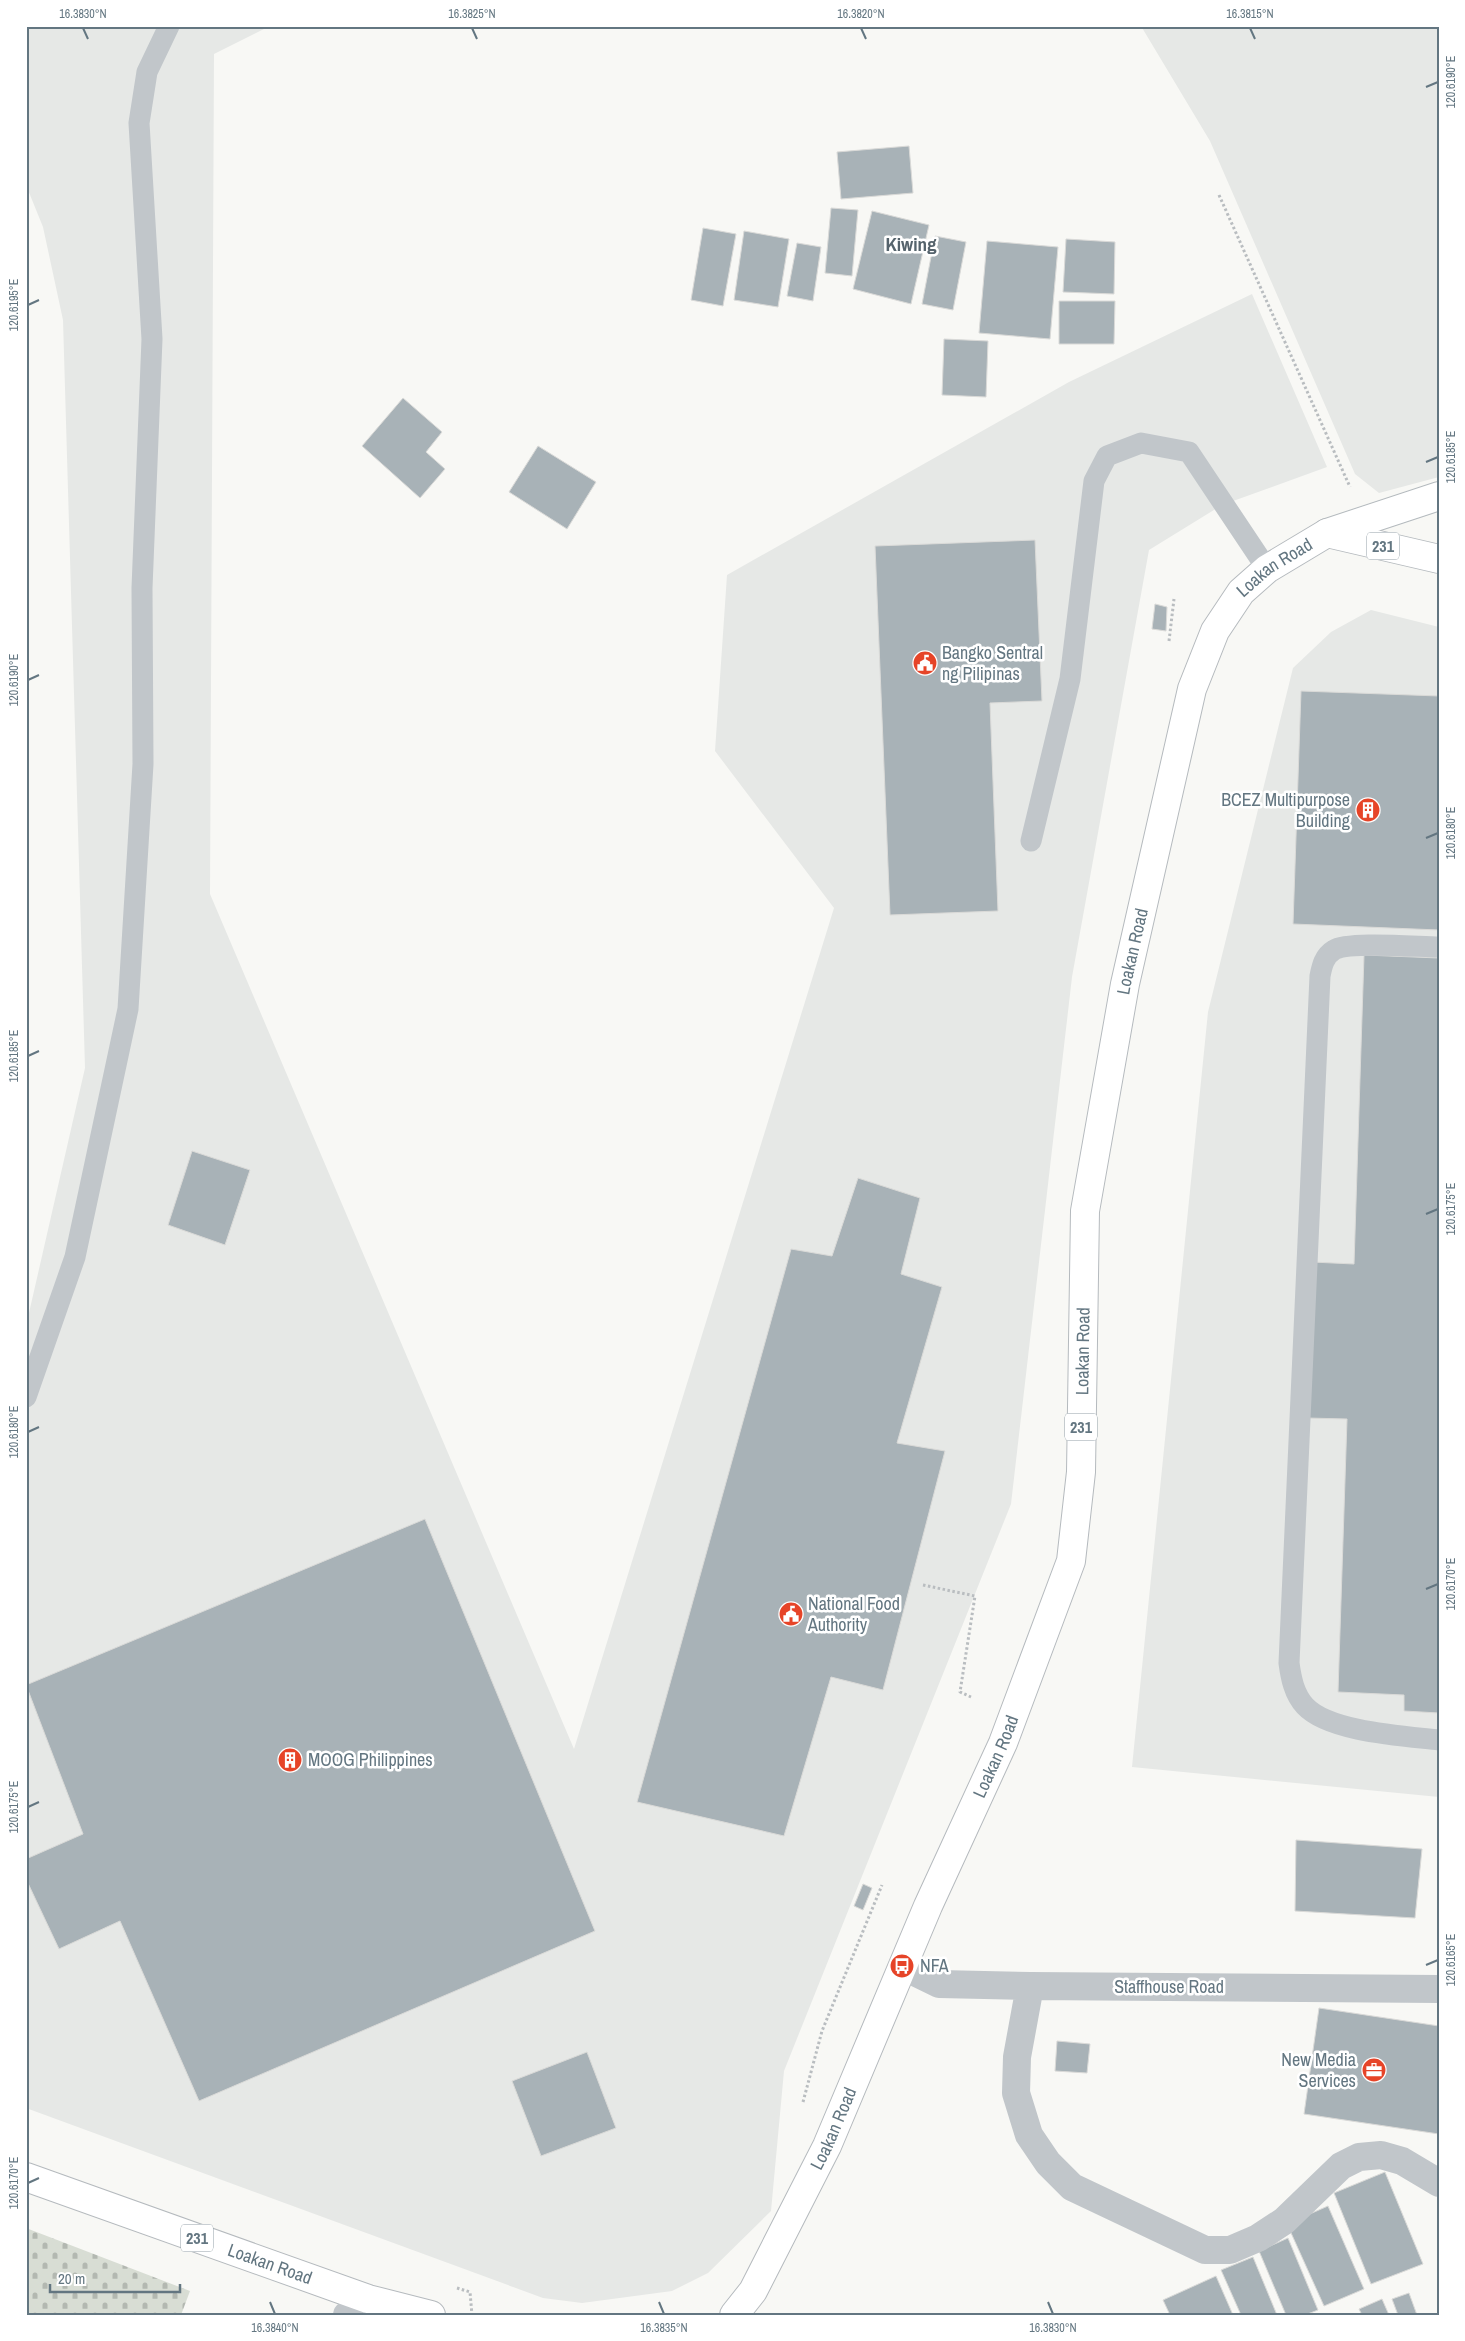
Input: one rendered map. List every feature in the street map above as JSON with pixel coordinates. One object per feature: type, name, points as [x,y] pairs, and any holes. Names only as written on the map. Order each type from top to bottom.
[{"type":"main road","name":"Loakan Road","points":[[734,2315],[752,2291],[827,2146],[902,1966],[1003,1742],[1071,1561],[1081,1472],[1085,1211],[1125,984],[1192,689],[1215,631],[1241,592],[1267,569],[1327,533],[1439,496]]},
{"type":"main road","name":"Loakan Road","points":[[1327,533],[1439,559]]},
{"type":"main road","name":"Loakan Road","points":[[26,2177],[357,2307],[431,2315]]},
{"type":"street","name":"Staffhouse Road","points":[[902,1966],[939,1984],[1439,1989]]},
{"type":"street","points":[[1030,1986],[1017,2058],[1016,2093],[1029,2135],[1048,2163],[1072,2187],[1205,2250],[1230,2250],[1258,2238],[1284,2221],[1341,2166],[1359,2157],[1381,2155],[1402,2162],[1439,2183]]},
{"type":"lane","points":[[26,1397],[75,1257],[95,1172],[128,1009],[143,764],[142,588],[152,339],[142,212],[139,123],[147,72],[169,26]]},
{"type":"lane","points":[[1031,841],[1070,679],[1094,481],[1108,456],[1141,443],[1189,452],[1267,569]]},
{"type":"lane","points":[[1439,947],[1350,945],[1334,949],[1324,959],[1320,976],[1289,1663],[1292,1685],[1305,1707],[1327,1719],[1363,1732],[1439,1740]]},
{"type":"path","points":[[1219,196],[1365,520]]},
{"type":"path","points":[[1169,644],[1174,599]]},
{"type":"path","points":[[923,1585],[975,1596],[960,1692],[971,1697]]},
{"type":"path","points":[[803,2103],[822,2031],[882,1885]]},
{"type":"path","points":[[470,2292],[472,2315]]},
{"type":"shaded area","points":[[26,26],[270,26],[214,54],[210,894],[574,1749],[834,908],[715,751],[727,575],[1069,382],[1252,294],[1327,467],[1222,505],[1149,550],[1072,977],[1011,1504],[784,2071],[771,2211],[708,2273],[672,2291],[582,2303],[543,2298],[26,2108],[26,1326],[85,1068],[63,320],[43,227],[26,185]]},
{"type":"shaded area","points":[[1141,26],[1439,26],[1439,477],[1379,493],[1355,474],[1210,141]]},
{"type":"shaded area","points":[[1371,610],[1439,627],[1439,1797],[1132,1767],[1208,1012],[1293,668],[1331,632]]},
{"type":"green space","points":[[26,2228],[190,2291],[181,2315],[26,2315]]},
{"type":"building","points":[[909,146],[913,193],[841,199],[837,152]]},
{"type":"building","points":[[831,208],[858,210],[852,276],[825,273]]},
{"type":"building","points":[[872,211],[929,225],[911,304],[853,289]]},
{"type":"building","points":[[703,228],[736,234],[723,306],[691,300]]},
{"type":"building","points":[[744,231],[789,239],[778,307],[734,300]]},
{"type":"building","points":[[935,236],[966,242],[953,310],[922,304]]},
{"type":"building","points":[[1066,239],[1115,242],[1114,294],[1063,292]]},
{"type":"building","points":[[987,241],[1058,247],[1050,339],[979,333]]},
{"type":"building","points":[[797,243],[821,247],[813,301],[787,296]]},
{"type":"building","points":[[1059,301],[1115,301],[1114,344],[1059,344]]},
{"type":"building","points":[[944,339],[988,341],[986,397],[942,395]]},
{"type":"building","points":[[403,398],[442,432],[426,452],[445,469],[420,498],[362,446]]},
{"type":"building","points":[[538,446],[596,482],[567,529],[509,492]]},
{"type":"building","points":[[1035,540],[1042,701],[990,703],[998,911],[890,915],[875,546]]},
{"type":"building","points":[[1155,604],[1167,607],[1166,631],[1152,629]]},
{"type":"building","name":"BCEZ Multipurpose Building","points":[[1301,691],[1439,696],[1439,930],[1293,924]]},
{"type":"building","points":[[1364,955],[1439,958],[1439,1713],[1404,1711],[1404,1695],[1338,1692],[1347,1419],[1307,1418],[1312,1262],[1354,1264]]},
{"type":"building","points":[[192,1151],[250,1170],[225,1245],[168,1225]]},
{"type":"building","points":[[858,1178],[920,1198],[901,1274],[942,1287],[897,1443],[945,1451],[883,1690],[831,1677],[784,1836],[637,1802],[791,1249],[832,1256]]},
{"type":"building","name":"MOOG Philippines","points":[[425,1519],[595,1931],[199,2101],[120,1921],[59,1949],[26,1879],[26,1859],[83,1834],[26,1685]]},
{"type":"building","points":[[1296,1840],[1422,1849],[1415,1918],[1295,1911]]},
{"type":"building","points":[[863,1884],[872,1888],[863,1910],[854,1906]]},
{"type":"building","name":"New Media Services","points":[[1319,2008],[1439,2026],[1439,2134],[1304,2114]]},
{"type":"building","points":[[1057,2041],[1090,2044],[1087,2073],[1055,2071]]},
{"type":"building","points":[[587,2052],[616,2128],[541,2156],[512,2081]]},
{"type":"building","points":[[1385,2172],[1423,2264],[1371,2284],[1334,2193]]},
{"type":"building","points":[[1328,2206],[1364,2289],[1324,2306],[1287,2224]]},
{"type":"building","points":[[1288,2238],[1318,2310],[1305,2315],[1286,2315],[1259,2251]]},
{"type":"building","points":[[1253,2257],[1277,2315],[1241,2315],[1221,2270]]},
{"type":"building","points":[[1216,2276],[1233,2315],[1170,2315],[1163,2300]]},
{"type":"building","points":[[1409,2293],[1417,2315],[1398,2315],[1392,2299]]},
{"type":"building","points":[[1382,2299],[1389,2315],[1362,2315],[1359,2309]]},
{"type":"place","name":"Bangko Sentral ng Pilipinas","points":[[925,663]]},
{"type":"place","name":"BCEZ Multipurpose Building","points":[[1368,810]]},
{"type":"place","name":"National Food Authority","points":[[791,1614]]},
{"type":"place","name":"MOOG Philippines","points":[[290,1760]]},
{"type":"place","name":"NFA","points":[[902,1966]]},
{"type":"place","name":"New Media Services","points":[[1374,2070]]},
{"type":"district","name":"Kiwing","points":[[911,244]]}]
